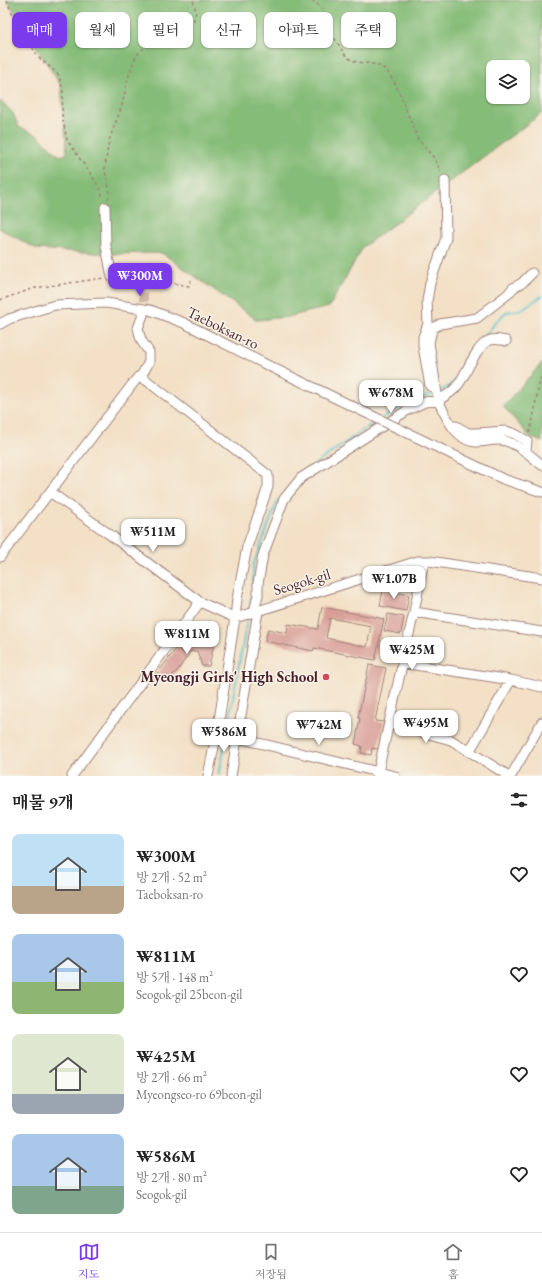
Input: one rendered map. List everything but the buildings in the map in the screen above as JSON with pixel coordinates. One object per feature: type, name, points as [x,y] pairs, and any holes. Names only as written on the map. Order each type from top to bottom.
[{"type":"street","points":[[430,327],[427,301],[430,283],[446,238],[445,180]]},
{"type":"street","points":[[105,207],[106,246],[112,277],[144,280]]},
{"type":"street","points":[[532,273],[522,283],[513,288],[508,294],[477,318],[430,327],[423,337],[423,346],[430,386],[437,389],[438,400],[451,424],[462,437],[475,442],[492,440],[505,441],[522,448],[542,465]]},
{"type":"street","name":"Taeboksan-ro","points":[[0,324],[9,319],[54,306],[106,303],[150,310],[184,323],[270,367],[503,479],[542,492]]},
{"type":"street","points":[[0,557],[138,377],[140,378],[149,362],[149,352],[141,340],[138,328],[143,315]]},
{"type":"street","points":[[50,492],[200,602],[235,618],[256,611],[259,572],[263,555],[284,498],[300,478],[408,410],[424,402],[438,400],[451,393],[458,385],[484,344],[489,340],[494,339],[506,341]]},
{"type":"street","points":[[140,378],[146,380],[268,475],[268,487],[247,547],[237,599],[218,727],[208,776]]},
{"type":"street","points":[[451,424],[468,433],[506,431],[515,434],[527,441],[526,451]]},
{"type":"street","name":"Seogok-gil","points":[[231,776],[238,738],[256,611],[418,561],[542,578]]},
{"type":"street","points":[[377,774],[414,612],[424,561]]},
{"type":"street","points":[[72,776],[200,602]]},
{"type":"street","points":[[414,612],[542,632]]},
{"type":"street","points":[[402,663],[511,680],[542,687]]},
{"type":"street","points":[[469,752],[511,680]]},
{"type":"street","points":[[389,723],[451,740],[510,776],[538,737],[542,722]]},
{"type":"street","points":[[238,738],[377,774],[395,776]]},
{"type":"path","points":[[7,0],[10,9],[38,57],[58,74],[63,90],[62,116],[68,140],[101,191],[105,207]]},
{"type":"path","points":[[105,207],[110,196],[105,168],[107,148],[121,107],[127,78],[135,60],[143,49],[160,42],[194,20],[196,12],[193,0]]},
{"type":"path","points":[[312,0],[325,13],[330,24],[328,33],[336,41],[342,52],[350,59],[361,63],[373,64],[383,68],[391,77],[396,85],[418,139],[434,158],[445,180]]},
{"type":"path","points":[[0,300],[35,288],[112,277]]},
{"type":"path","points":[[144,280],[189,286],[191,280]]},
{"type":"path","points":[[526,440],[533,420],[542,375]]},
{"type":"green space","points":[[7,0],[542,0],[542,113],[363,247],[329,307],[287,317],[257,320],[162,253],[109,254],[37,249],[0,229],[0,101],[13,113],[19,127],[37,135],[60,156],[67,154],[61,86],[37,48],[67,48],[67,12],[15,12]]},
{"type":"green space","points":[[542,363],[542,442],[530,437],[503,406]]},
{"type":"waterway","points":[[484,339],[494,324],[506,312],[520,310],[542,296]]},
{"type":"waterway","points":[[440,391],[451,385],[458,377]]},
{"type":"waterway","points":[[382,418],[410,402],[434,394]]},
{"type":"waterway","points":[[311,467],[376,421]]},
{"type":"waterway","points":[[250,604],[253,589],[253,566],[279,500]]},
{"type":"waterway","points":[[219,776],[247,620]]},
{"type":"tunnel","points":[[143,315],[144,282]]},
{"type":"place","name":"Myeongji Girls' High School","points":[[326,677]]}]
